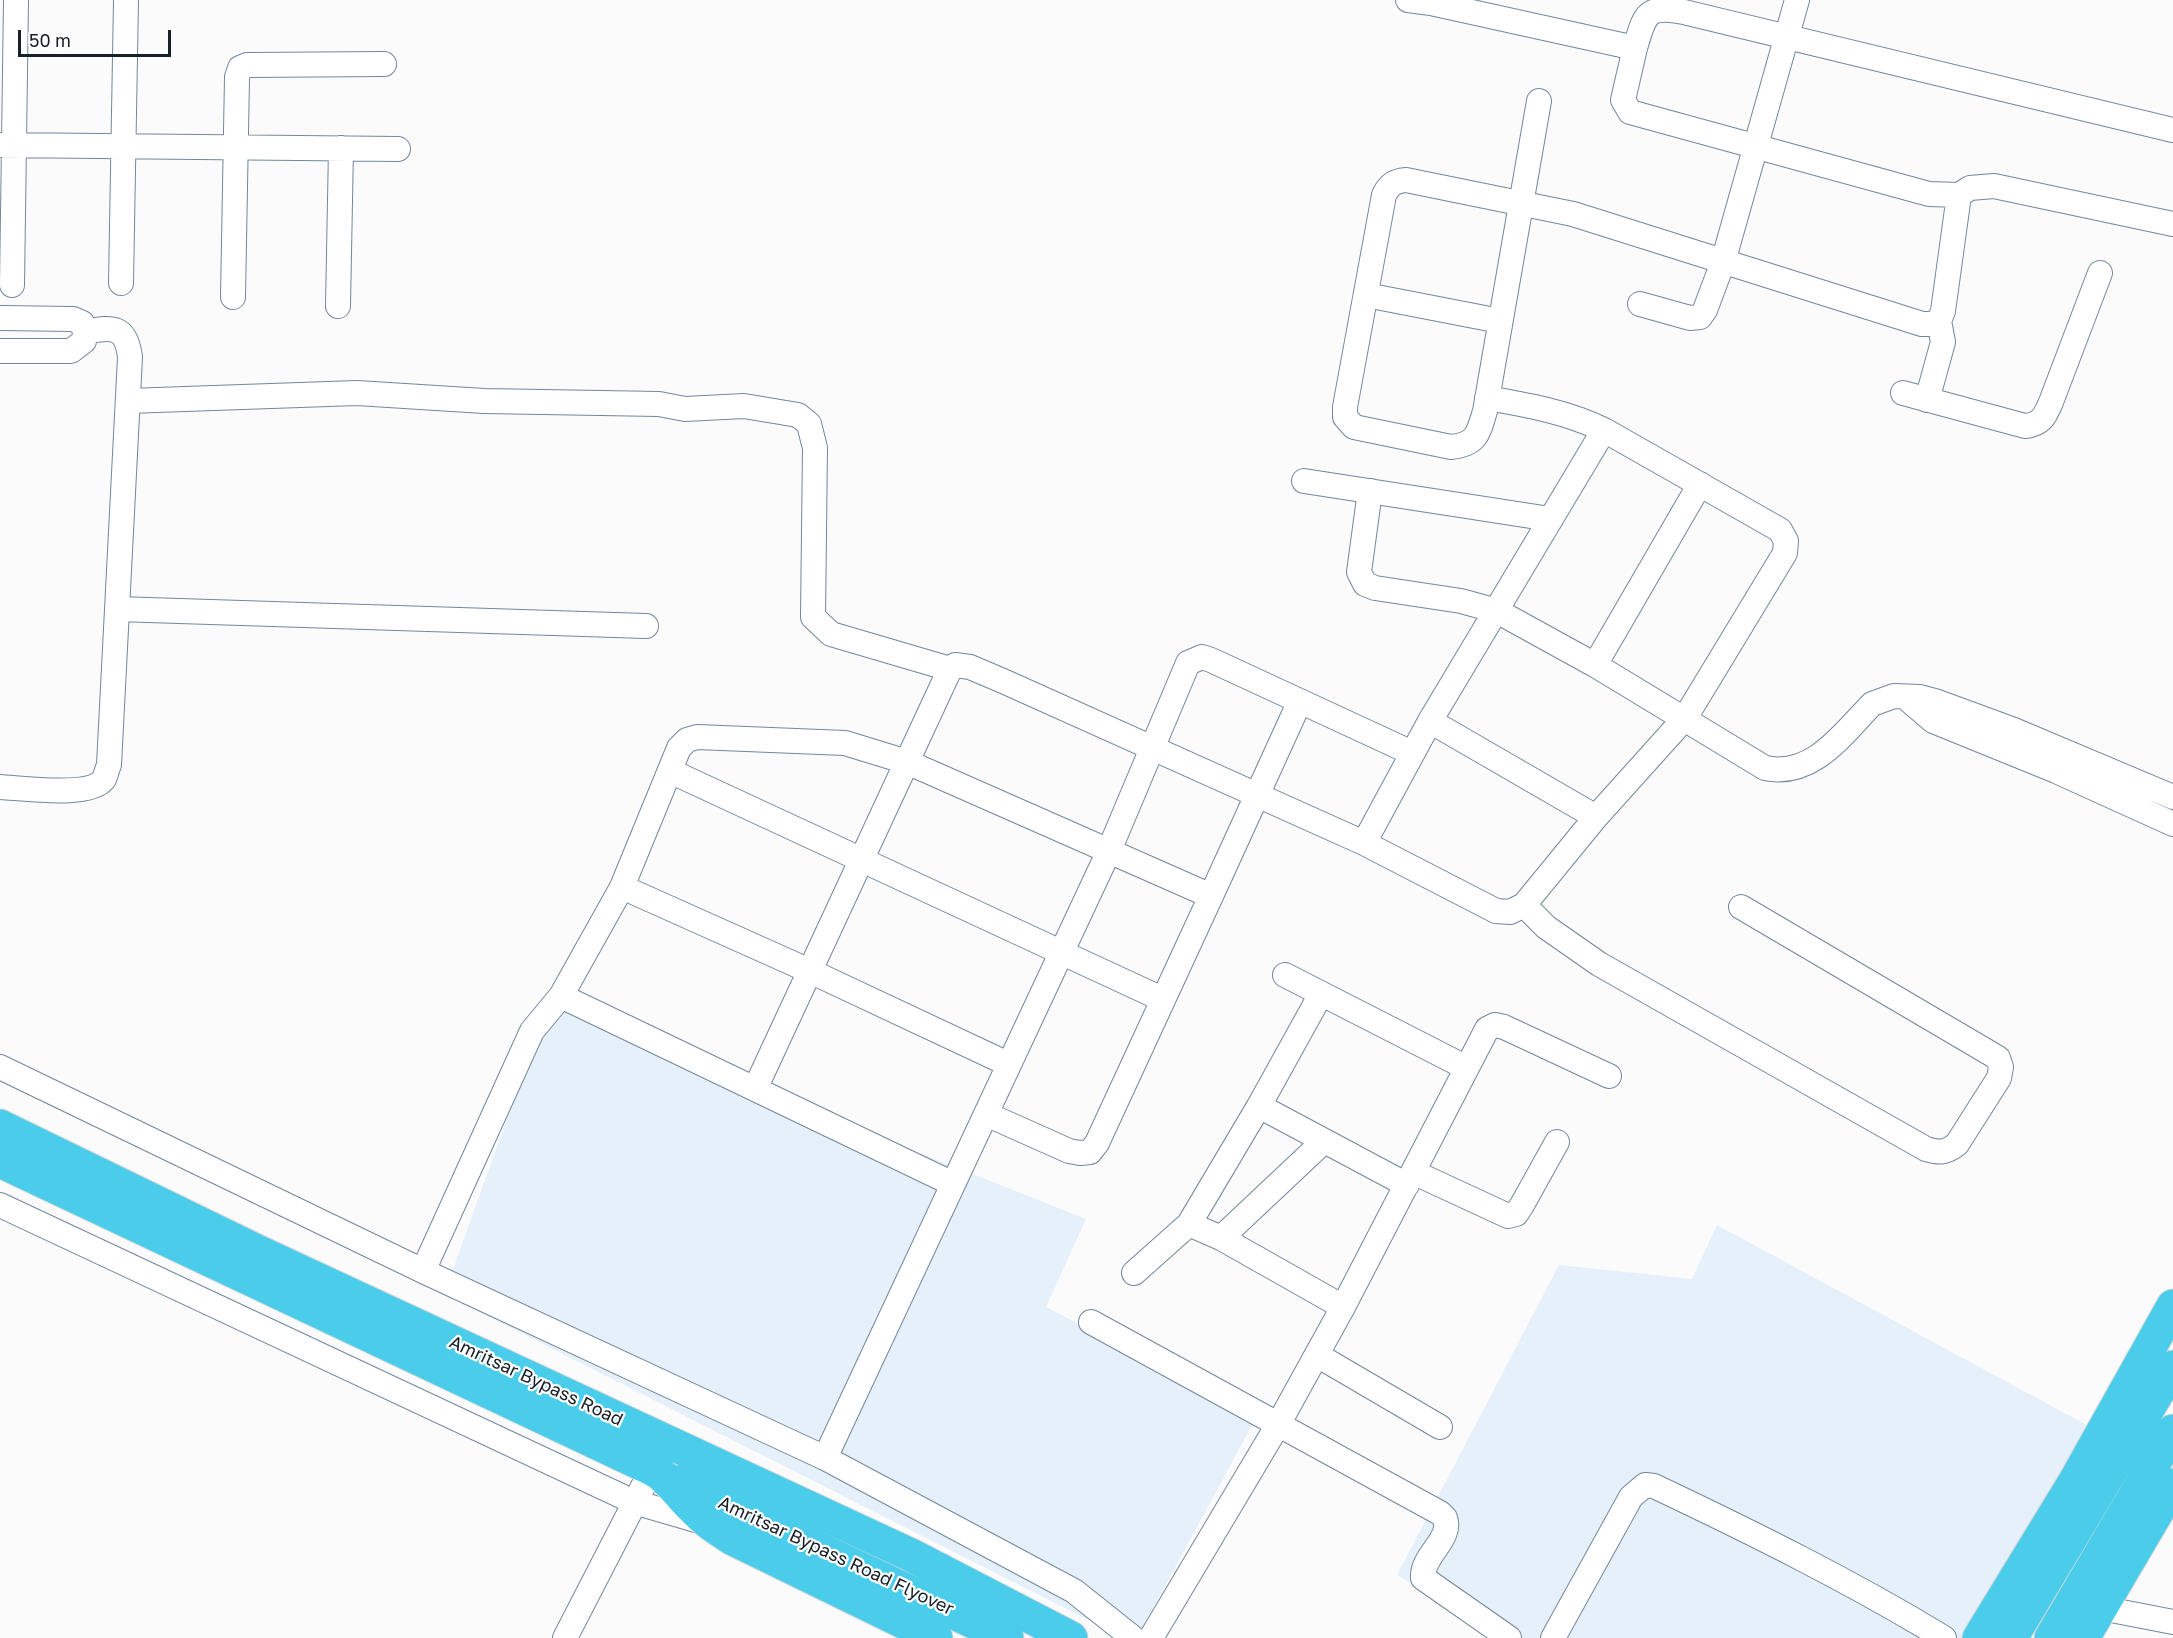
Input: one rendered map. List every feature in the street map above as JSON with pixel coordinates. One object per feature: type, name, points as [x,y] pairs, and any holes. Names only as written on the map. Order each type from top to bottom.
[{"type":"highway","name":"Amritsar Bypass Road","points":[[0,1126],[290,1266],[911,1555],[1071,1638]]},
{"type":"highway","name":"Amritsar Bypass Road","points":[[0,1161],[658,1472],[711,1524],[762,1554],[936,1638]]},
{"type":"highway","points":[[1979,1638],[2075,1481],[2173,1306]]},
{"type":"highway","points":[[2012,1638],[2173,1367]]},
{"type":"highway","points":[[2051,1638],[2173,1431]]},
{"type":"highway","name":"Amritsar Bypass Road Flyover","points":[[658,1472],[1007,1638]]},
{"type":"highway","points":[[2083,1638],[2173,1485]]},
{"type":"street","points":[[12,285],[6,145],[16,0]]},
{"type":"street","points":[[121,283],[126,0]]},
{"type":"street","points":[[1640,304],[1690,318],[1700,317],[1705,310],[1723,262],[1797,0]]},
{"type":"street","points":[[1423,1],[1635,48]]},
{"type":"street","points":[[2173,130],[1662,8],[1653,10],[1643,18],[1623,100],[1630,112],[1929,194],[1959,195],[1970,188],[1994,186],[2173,224]]},
{"type":"street","points":[[233,297],[237,77],[240,68],[248,65],[384,64]]},
{"type":"street","points":[[1539,101],[1520,202],[1487,398],[1478,433],[1467,445],[1451,447],[1354,427],[1349,424],[1345,407],[1383,195],[1389,186],[1397,181],[1406,180],[1520,202],[1573,214],[1922,324],[1939,321]]},
{"type":"street","points":[[6,145],[398,149]]},
{"type":"street","points":[[338,306],[341,148]]},
{"type":"street","points":[[1927,399],[1943,342],[1939,321],[1943,311],[1959,195]]},
{"type":"street","points":[[1903,393],[2025,426],[2036,425],[2043,419],[2051,402],[2100,273]]},
{"type":"street","points":[[1366,295],[1500,321]]},
{"type":"street","points":[[0,318],[73,319],[82,323],[85,332],[84,341],[71,351],[0,351]]},
{"type":"street","points":[[0,787],[75,790],[91,788],[104,779],[109,765],[128,401],[128,341],[123,333],[110,329],[85,332]]},
{"type":"street","points":[[128,401],[357,393],[484,401],[659,404],[685,409],[744,406],[798,415],[809,424],[815,448],[813,617],[831,634],[950,669]]},
{"type":"street","points":[[755,1089],[812,972],[950,669],[955,665],[970,667],[1258,794],[1364,843],[1496,911],[1510,912],[1524,905],[1596,817],[1685,718],[1785,553],[1786,542],[1780,530],[1605,430],[1558,412],[1487,398]]},
{"type":"street","points":[[1364,843],[1430,721],[1605,430]]},
{"type":"street","points":[[1304,481],[1550,519]]},
{"type":"street","points":[[1595,664],[1700,484]]},
{"type":"street","points":[[1370,491],[1359,572],[1365,584],[1375,588],[1461,600],[1497,611],[1595,664],[1765,768],[1780,772],[1797,768],[1819,758],[1872,704],[1893,696],[1920,697],[1961,710],[2173,797]]},
{"type":"street","points":[[117,609],[646,626]]},
{"type":"street","points":[[825,1458],[951,1183],[986,1114],[1108,853],[1188,663],[1194,658],[1211,660],[1412,753]]},
{"type":"street","points":[[1905,697],[1934,721],[2056,771],[2173,824]]},
{"type":"street","points":[[986,1114],[1080,1153],[1090,1152],[1097,1143],[1161,999],[1300,701]]},
{"type":"street","points":[[1430,721],[1596,817]]},
{"type":"street","points":[[423,1271],[532,1031],[561,996],[622,887],[679,748],[687,740],[697,737],[845,743],[907,762],[1108,853],[1211,896]]},
{"type":"street","points":[[670,771],[1161,999]]},
{"type":"street","points":[[622,887],[812,972],[1008,1065]]},
{"type":"street","points":[[1524,905],[1546,927],[1599,964],[1926,1149],[1938,1153],[1949,1151],[1957,1144],[1999,1078],[2001,1067],[1998,1058],[1741,907]]},
{"type":"street","points":[[1285,975],[1465,1067]]},
{"type":"street","points":[[1134,1273],[1189,1224],[1259,1106],[1321,994]]},
{"type":"street","points":[[561,996],[951,1183]]},
{"type":"street","points":[[1151,1638],[1317,1355],[1410,1179],[1465,1067],[1487,1029],[1495,1025],[1504,1027],[1609,1076]]},
{"type":"street","points":[[0,1067],[423,1271],[825,1458],[1074,1591],[1133,1638]]},
{"type":"street","points":[[1259,1106],[1323,1142],[1410,1179],[1508,1216],[1516,1214],[1522,1205],[1557,1142]]},
{"type":"street","points":[[1221,1238],[1323,1142]]},
{"type":"street","points":[[0,1205],[634,1502],[711,1524]]},
{"type":"street","points":[[1189,1224],[1221,1238],[1343,1307]]},
{"type":"street","points":[[1091,1322],[1279,1423],[1445,1518],[1446,1529],[1425,1565],[1424,1578],[1509,1638]]},
{"type":"street","points":[[1317,1355],[1440,1427]]},
{"type":"street","points":[[565,1638],[634,1502],[658,1472]]},
{"type":"street","points":[[1553,1638],[1631,1497],[1645,1485],[1654,1486],[1787,1549],[1877,1597],[1944,1638]]},
{"type":"street","points":[[2101,1608],[2173,1622]]},
{"type":"shaded area","points":[[548,1005],[1086,1219],[1046,1307],[1257,1416],[1137,1638],[1124,1638],[444,1294]]},
{"type":"shaded area","points":[[1717,1225],[2105,1435],[1986,1638],[1502,1638],[1397,1575],[1559,1265],[1692,1279]]}]
